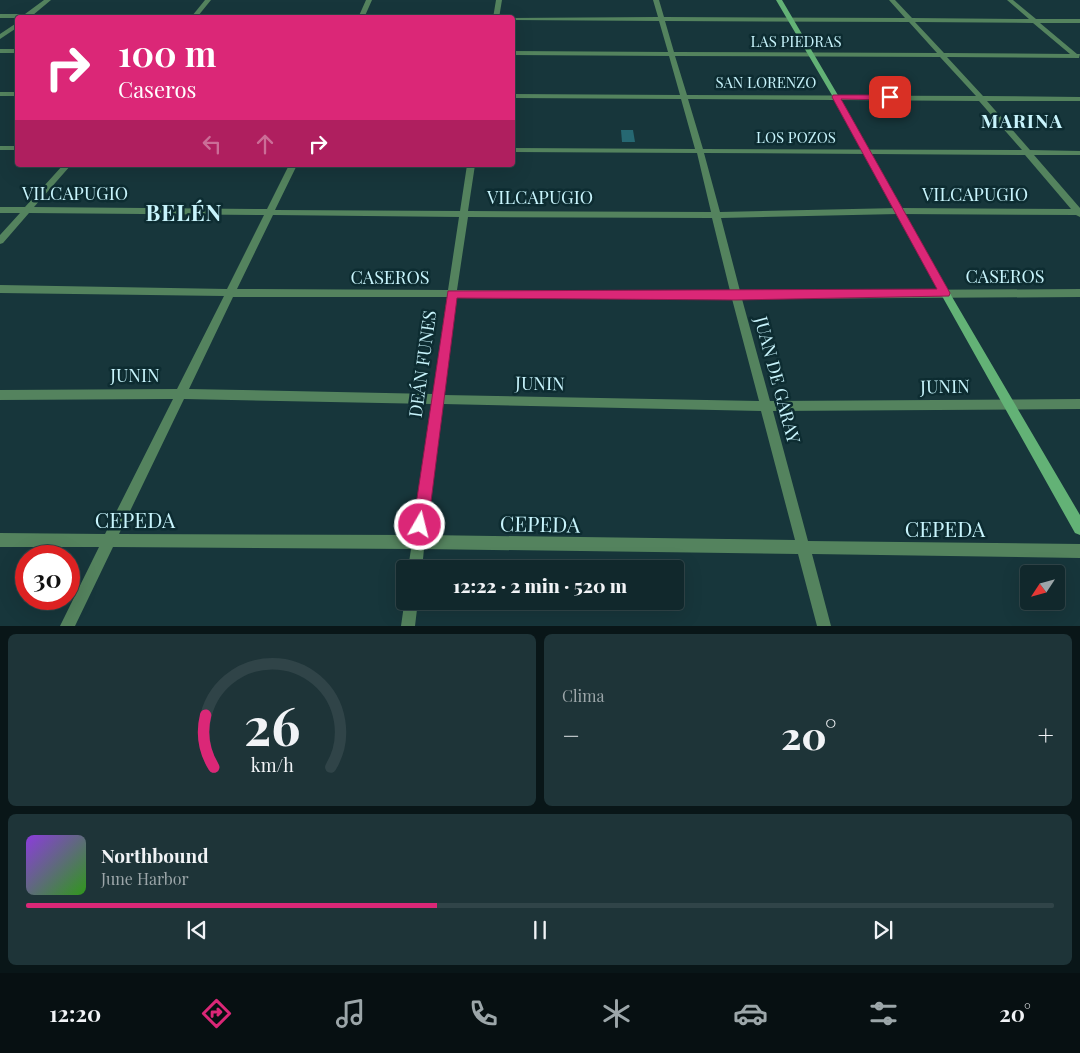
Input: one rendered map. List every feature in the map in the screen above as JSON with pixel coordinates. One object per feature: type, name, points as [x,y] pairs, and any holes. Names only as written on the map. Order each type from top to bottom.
[{"type":"main road","points":[[779,0],[1080,528]]},
{"type":"street","points":[[29,15],[48,0]]},
{"type":"street","points":[[195,15],[208,0]]},
{"type":"street","points":[[362,15],[369,0]]},
{"type":"street","points":[[496,15],[499,0]]},
{"type":"street","name":"JUAN DE GARAY","points":[[656,0],[700,151],[736,296],[824,626]]},
{"type":"street","points":[[892,0],[981,98],[1080,213]]},
{"type":"street","points":[[1010,0],[1078,57]]},
{"type":"street","points":[[0,16],[15,17]]},
{"type":"street","points":[[515,18],[1080,21]]},
{"type":"street","points":[[0,37],[15,26]]},
{"type":"street","points":[[0,51],[15,51]]},
{"type":"street","name":"LAS PIEDRAS","points":[[515,53],[1078,57]]},
{"type":"street","points":[[0,94],[15,94]]},
{"type":"street","name":"SAN LORENZO","points":[[515,96],[1080,99]]},
{"type":"street","points":[[0,148],[15,148]]},
{"type":"street","name":"LOS POZOS","points":[[515,150],[1080,153]]},
{"type":"street","points":[[0,241],[65,167]]},
{"type":"street","points":[[67,626],[292,167]]},
{"type":"street","name":"DEÁN FUNES","points":[[416,560],[471,167]]},
{"type":"street","name":"VILCAPUGIO","points":[[0,210],[716,215],[898,211],[1080,213]]},
{"type":"street","name":"CASEROS","points":[[0,289],[231,293],[736,296],[1080,293]]},
{"type":"street","name":"JUNIN","points":[[0,395],[182,394],[766,406],[1080,404]]},
{"type":"street","name":"CEPEDA","points":[[0,540],[418,542],[803,549],[1080,551]]},
{"type":"street","points":[[408,626],[410,610]]},
{"type":"building","points":[[621,130],[633,130],[635,142],[622,142]]},
{"type":"district","name":"MARINA","points":[[1022,121]]},
{"type":"district","name":"BELÉN","points":[[184,213]]},
{"type":"route","points":[[420,525],[452,294],[736,296],[945,293],[836,97],[890,97]]}]
